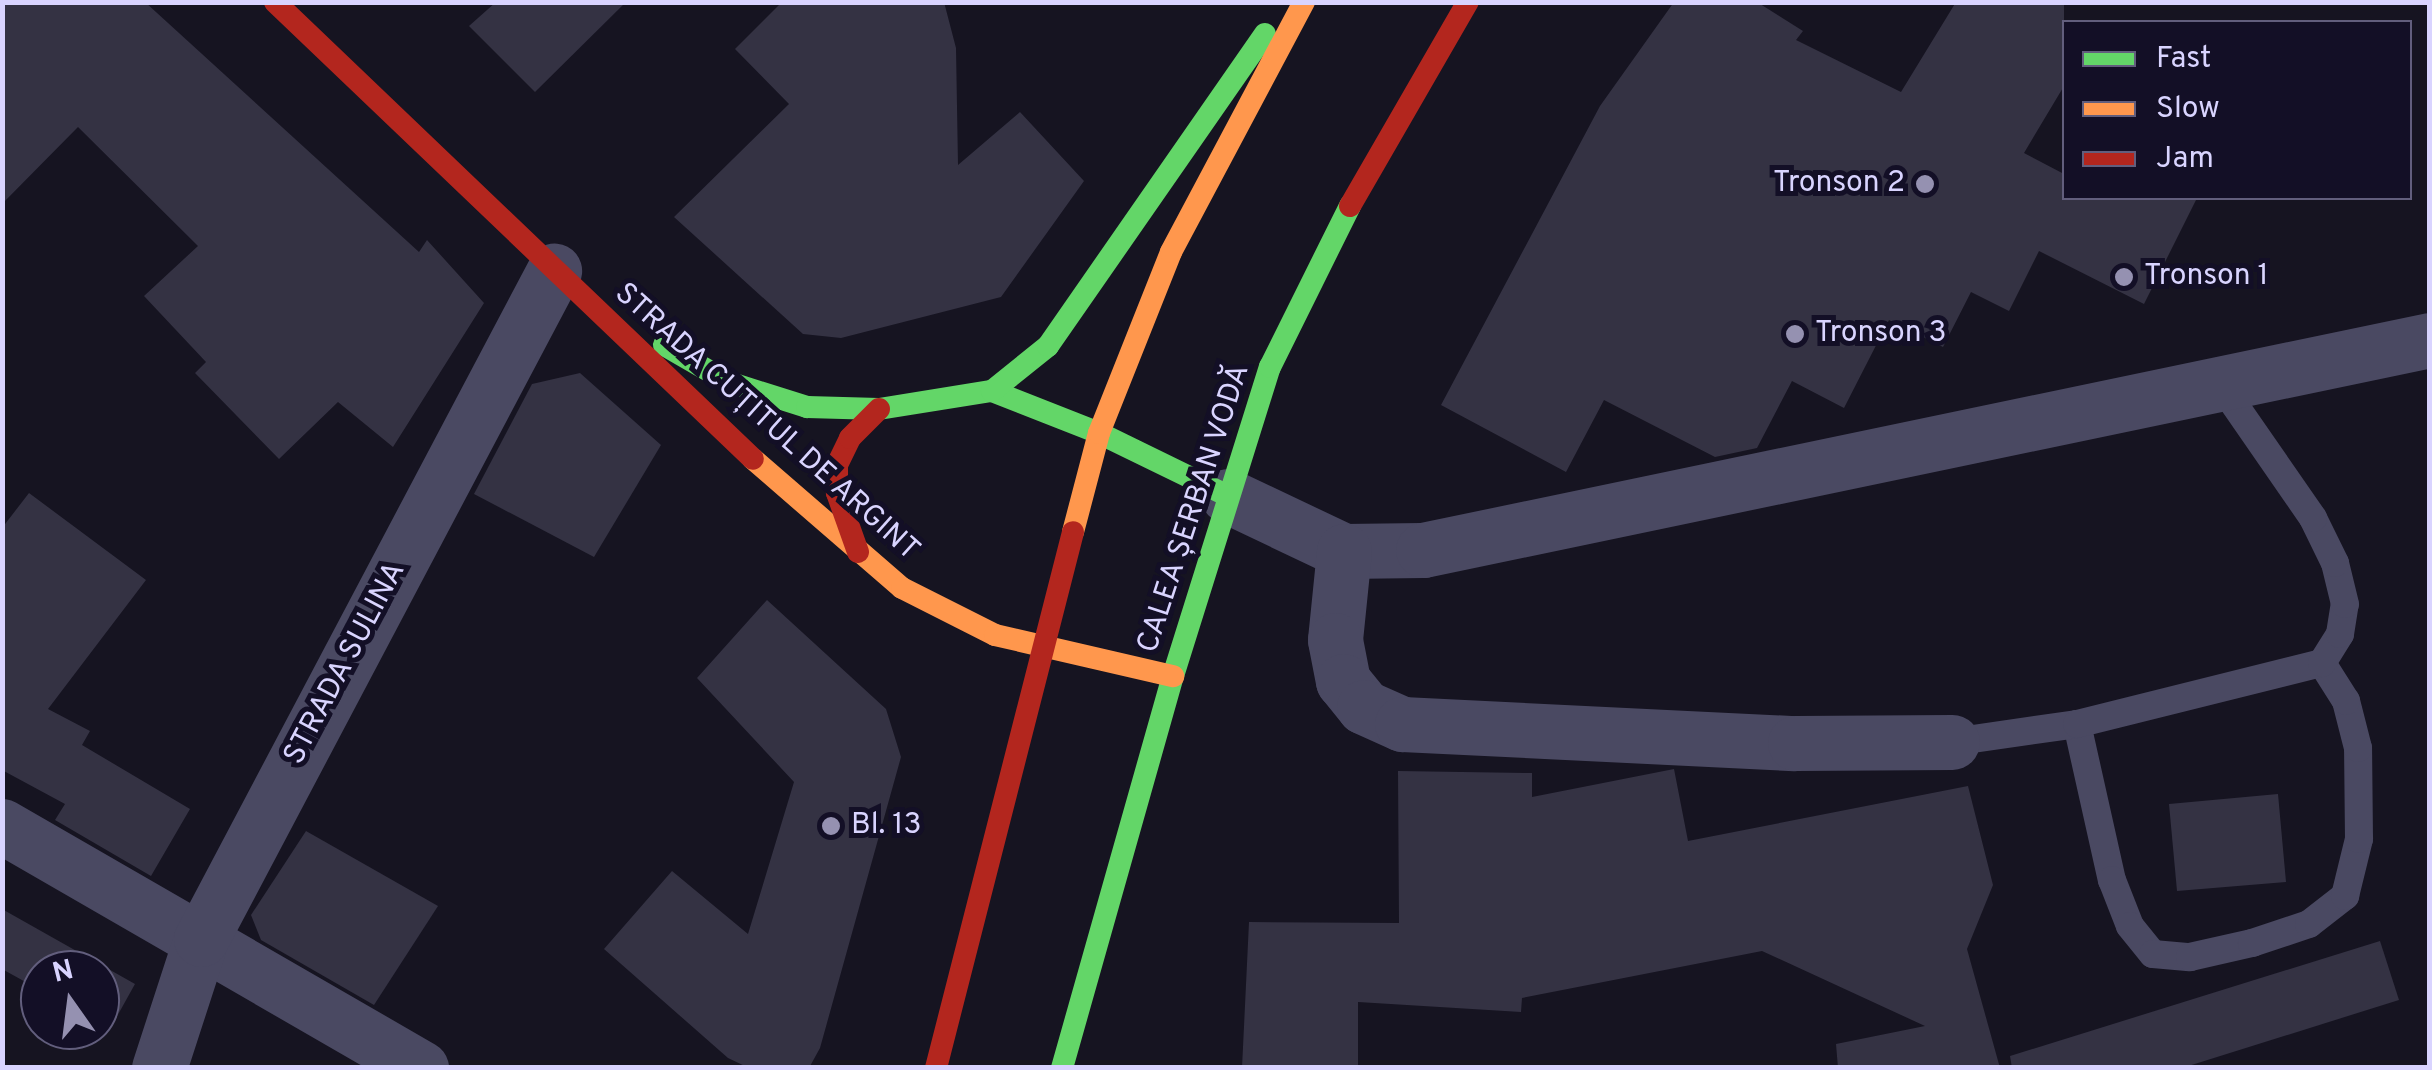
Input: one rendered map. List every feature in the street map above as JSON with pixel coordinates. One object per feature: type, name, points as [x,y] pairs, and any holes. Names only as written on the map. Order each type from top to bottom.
[{"type":"street","name":"STRADA CUȚITUL DE ARGINT","points":[[274,2],[861,557],[947,615],[1042,648],[1173,676]]},
{"type":"street","points":[[1286,2],[1048,346],[992,391],[1099,433],[1344,551],[1423,550],[1494,538],[2430,340]]},
{"type":"street","points":[[936,1068],[1099,433],[1171,252],[1304,2]]},
{"type":"street","name":"CALEA ȘERBAN VODĂ","points":[[1062,1068],[1173,676],[1270,367],[1323,252],[1468,2]]},
{"type":"street","name":"STRADA CUȚITUL DE ARGINT","points":[[554,270],[728,382],[807,406],[880,409],[992,391]]},
{"type":"street","name":"STRADA SULINA","points":[[159,1068],[201,939],[554,270]]},
{"type":"street","points":[[861,557],[845,524],[837,465],[850,438],[880,409]]},
{"type":"street","points":[[1344,551],[1334,640],[1343,680],[1364,707],[1402,724],[1795,743],[1952,742]]},
{"type":"street","points":[[2,826],[421,1068]]},
{"type":"lane","points":[[1952,742],[2077,724],[2322,663],[2340,634],[2345,604],[2335,563],[2313,518],[2219,382]]},
{"type":"lane","points":[[2077,724],[2112,880],[2130,926],[2153,954],[2190,957],[2252,943],[2309,924],[2345,896],[2354,858],[2358,748],[2346,701],[2322,663]]},
{"type":"building","points":[[2,2],[145,2],[419,252],[427,240],[484,303],[393,447],[338,402],[279,459],[195,373],[206,362],[144,296],[198,246],[78,127],[2,204]]},
{"type":"building","points":[[496,2],[626,2],[535,92],[469,26]]},
{"type":"building","points":[[782,2],[944,2],[956,48],[958,165],[1020,112],[1084,181],[1001,297],[841,338],[803,334],[674,217],[789,104],[735,49]]},
{"type":"building","points":[[1674,2],[1757,2],[1803,31],[1796,40],[1901,92],[1956,2],[2064,2],[2062,89],[2024,153],[2062,173],[2062,200],[2196,200],[2144,304],[2039,251],[2009,311],[1971,292],[1943,347],[1889,320],[1844,408],[1792,381],[1757,448],[1715,457],[1604,400],[1566,472],[1441,405],[1600,106]]},
{"type":"building","points":[[580,373],[661,445],[594,557],[474,494],[532,384]]},
{"type":"building","points":[[29,493],[146,580],[48,709],[90,731],[82,745],[190,809],[151,876],[55,820],[65,804],[2,770],[2,528]]},
{"type":"building","name":"Bl. 13","points":[[767,600],[886,709],[901,757],[820,1048],[809,1068],[749,1068],[728,1058],[604,949],[672,871],[748,934],[794,782],[697,678]]},
{"type":"building","points":[[1674,769],[1688,841],[1968,786],[1993,885],[1967,949],[2000,1068],[1838,1068],[1836,1044],[1925,1026],[1762,951],[1522,998],[1521,1012],[1358,1002],[1358,1068],[1242,1068],[1249,922],[1399,923],[1398,771],[1532,773],[1532,797]]},
{"type":"building","points":[[2278,794],[2286,882],[2177,891],[2169,804]]},
{"type":"building","points":[[306,831],[438,906],[374,1005],[261,940],[251,915]]},
{"type":"building","points":[[2,909],[75,950],[20,950],[20,979],[2,969]]},
{"type":"building","points":[[2380,941],[2399,1000],[2182,1068],[2012,1068],[2010,1056]]},
{"type":"building","points":[[120,976],[135,984],[120,1011]]},
{"type":"traffic: fast","points":[[992,391],[1048,346],[1265,34]]},
{"type":"traffic: fast","points":[[1062,1068],[1173,676],[1270,367],[1350,206]]},
{"type":"traffic: fast","points":[[664,345],[728,382],[807,407],[879,409],[992,391],[1099,433],[1228,496]]},
{"type":"traffic: slow","points":[[1073,532],[1099,433],[1171,252],[1304,2]]},
{"type":"traffic: slow","points":[[753,459],[902,588],[995,635],[1173,676]]},
{"type":"traffic: jam","points":[[275,2],[753,459]]},
{"type":"traffic: jam","points":[[1350,206],[1468,2]]},
{"type":"traffic: jam","points":[[858,552],[837,493],[837,465],[850,438],[879,409]]},
{"type":"traffic: jam","points":[[936,1068],[1073,532]]},
{"type":"place","name":"Tronson 2","points":[[1925,184]]},
{"type":"place","name":"Tronson 1","points":[[2124,277]]},
{"type":"place","name":"Tronson 3","points":[[1795,334]]},
{"type":"place","name":"Bl. 13","points":[[831,826]]}]
